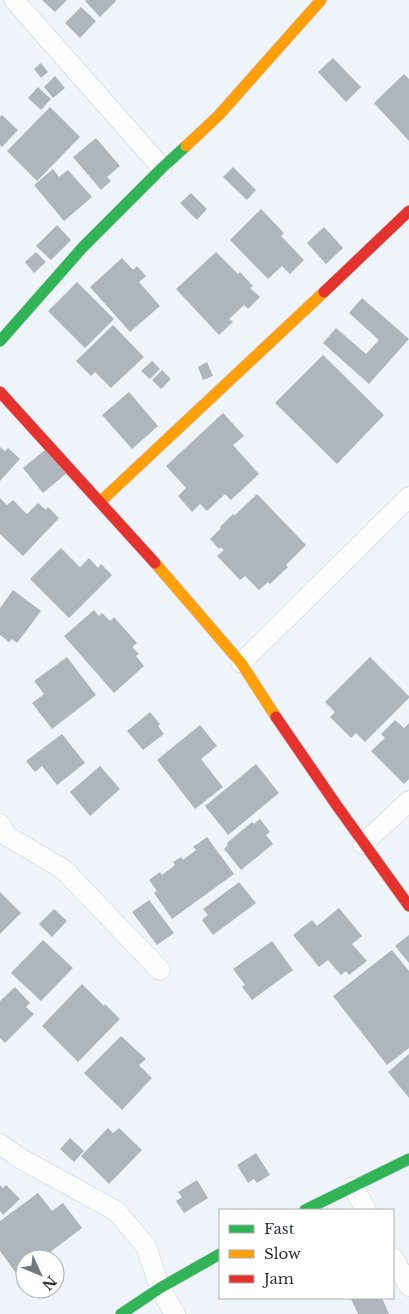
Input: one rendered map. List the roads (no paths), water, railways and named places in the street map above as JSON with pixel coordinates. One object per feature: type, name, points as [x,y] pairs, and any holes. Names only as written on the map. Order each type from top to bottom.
[{"type":"street","points":[[14,0],[162,168]]},
{"type":"street","points":[[4,329],[162,168],[219,115],[314,3]]},
{"type":"street","points":[[100,502],[409,211]]},
{"type":"street","points":[[0,392],[183,595],[241,663],[363,844],[409,906]]},
{"type":"street","points":[[241,663],[409,497]]},
{"type":"street","points":[[363,844],[409,801]]},
{"type":"street","points":[[2,835],[63,869],[160,970]]},
{"type":"street","points":[[0,1144],[18,1157],[116,1211],[146,1246],[160,1288],[175,1314]]},
{"type":"street","points":[[307,1209],[409,1159]]},
{"type":"street","points":[[353,1187],[365,1209]]},
{"type":"street","points":[[121,1314],[160,1288],[219,1255]]},
{"type":"street","points":[[394,1260],[409,1286]]}]
